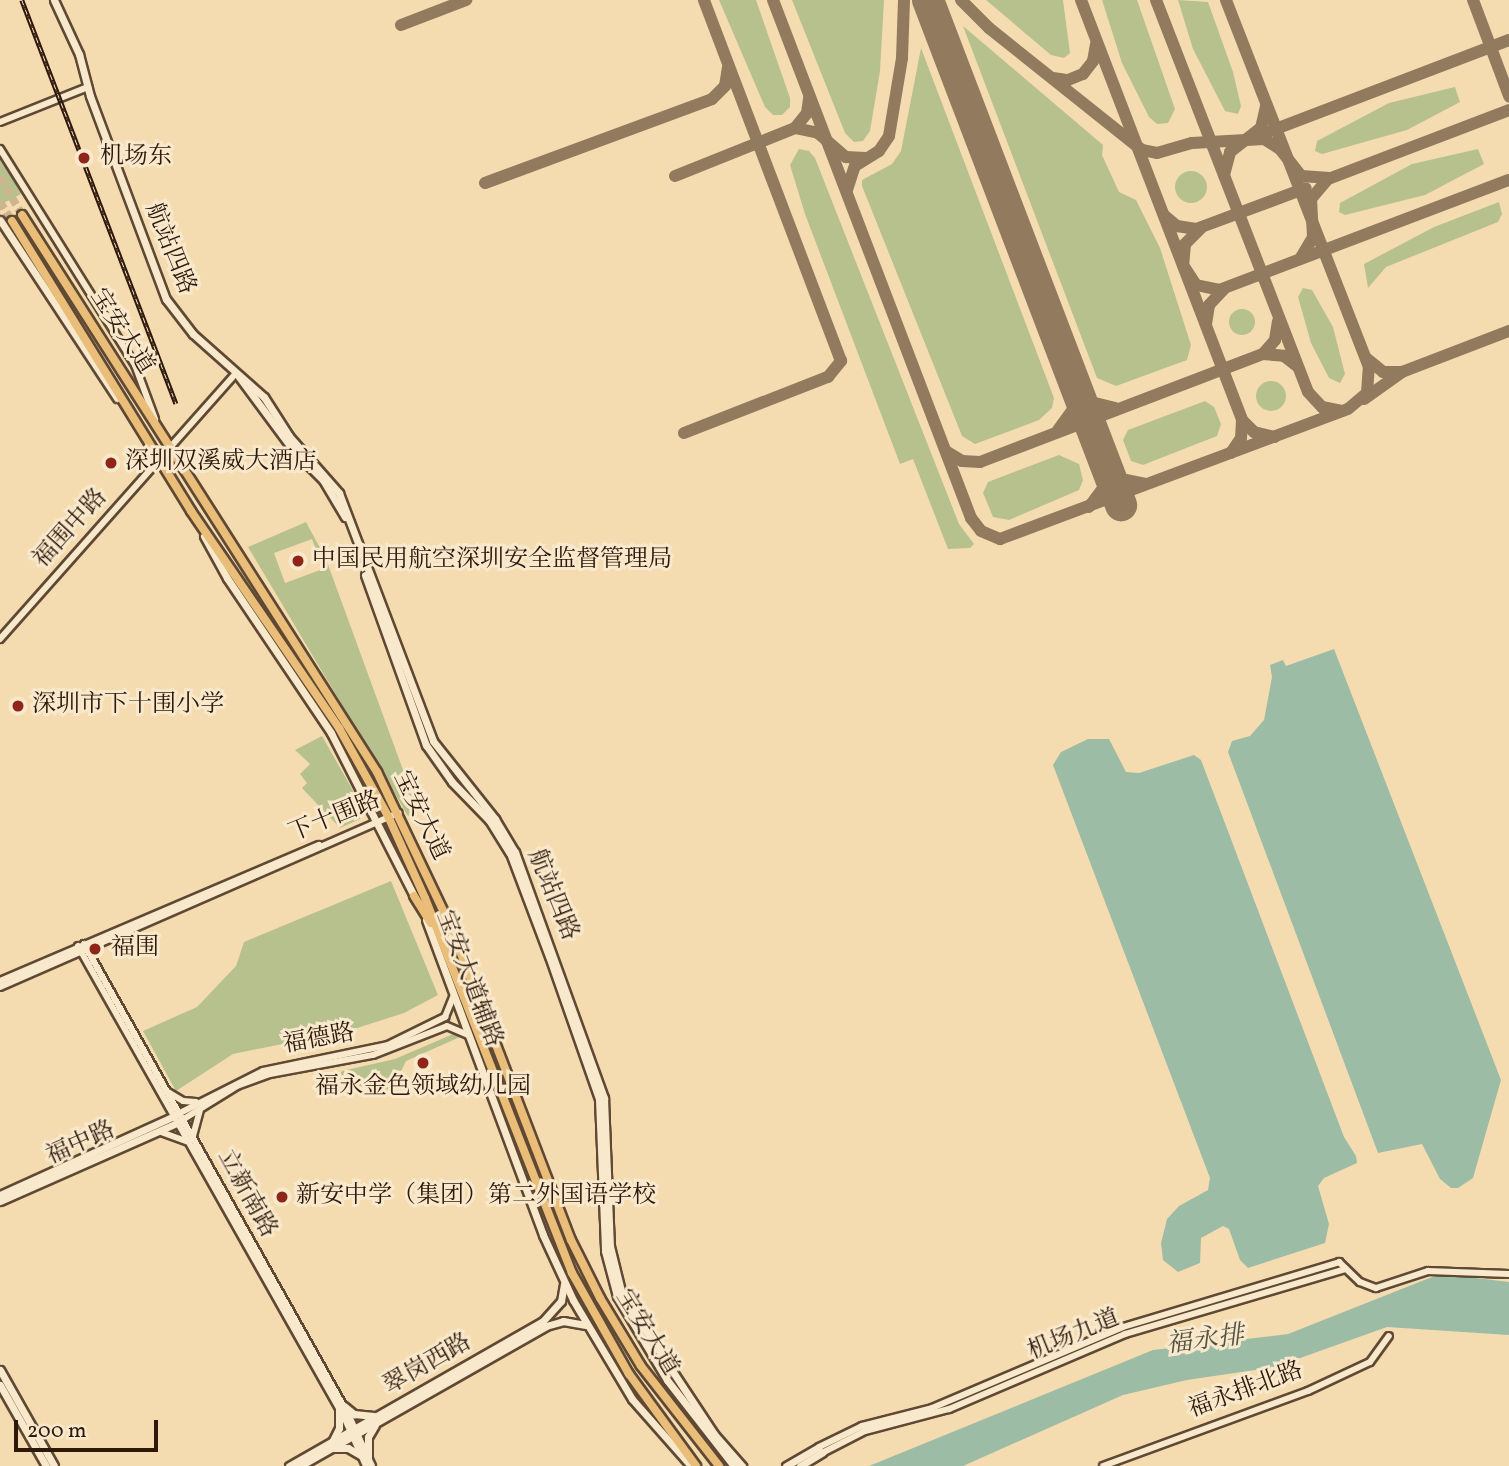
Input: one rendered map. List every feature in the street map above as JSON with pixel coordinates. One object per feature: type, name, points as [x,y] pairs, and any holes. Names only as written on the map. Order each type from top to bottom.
[{"type":"main road","name":"航站四路","points":[[54,0],[79,54],[88,87],[160,287],[185,326],[264,397],[289,436],[339,493],[433,741],[495,819],[515,852],[604,1098],[610,1246],[622,1295],[714,1434],[741,1466]]},
{"type":"main road","name":"宝安大道","points":[[22,215],[340,708],[399,813],[450,925],[572,1240],[594,1286],[641,1366],[719,1466]]},
{"type":"main road","points":[[0,220],[95,369],[126,409]]},
{"type":"main road","name":"宝安大道","points":[[12,221],[158,460],[339,728],[388,818],[442,943],[572,1273],[629,1374],[693,1466]]},
{"type":"main road","name":"航站四路","points":[[236,373],[335,496],[425,745],[452,782],[489,820],[510,853],[598,1099],[605,1251],[617,1296],[667,1380],[734,1466]]},
{"type":"main road","name":"宝安大道辅路","points":[[191,511],[227,578],[331,733],[379,822],[414,896],[564,1279],[587,1325],[632,1399],[693,1466]]},
{"type":"main road","points":[[414,896],[442,943]]},
{"type":"main road","name":"福中路","points":[[0,1195],[157,1124],[178,1118]]},
{"type":"main road","name":"福中路","points":[[0,1201],[149,1135],[178,1118]]},
{"type":"main road","name":"翠岗西路","points":[[378,1419],[550,1316],[561,1301],[564,1279]]},
{"type":"main road","name":"翠岗西路","points":[[289,1466],[546,1326],[563,1321],[587,1325]]},
{"type":"main road","points":[[0,1370],[54,1466]]},
{"type":"main road","points":[[0,1385],[46,1466]]},
{"type":"main road","points":[[341,1407],[359,1416],[378,1419],[368,1437],[365,1457],[348,1448],[331,1445],[339,1428],[341,1407]]},
{"type":"main road","name":"翠岗西路","points":[[300,1466],[331,1445]]},
{"type":"main road","points":[[786,1466],[821,1450]]},
{"type":"main road","points":[[800,1466],[821,1450]]},
{"type":"street","points":[[0,122],[88,87]]},
{"type":"street","points":[[0,149],[135,365],[157,424]]},
{"type":"street","name":"福围中路","points":[[0,639],[236,373]]},
{"type":"street","name":"下十围路","points":[[0,981],[399,813]]},
{"type":"street","name":"下十围路","points":[[0,987],[82,948]]},
{"type":"street","name":"立新南路","points":[[82,948],[165,1089],[178,1118],[372,1466]]},
{"type":"street","name":"立新南路","points":[[82,948],[164,1099],[178,1118]]},
{"type":"street","points":[[434,1027],[450,1011],[452,989]]},
{"type":"street","points":[[434,1027],[454,1026],[471,1038]]},
{"type":"street","name":"福德路","points":[[178,1118],[245,1077],[378,1049],[434,1027]]},
{"type":"street","points":[[165,1089],[183,1101],[204,1102],[193,1128],[195,1148]]},
{"type":"street","points":[[157,1124],[166,1110],[164,1099]]},
{"type":"street","points":[[149,1135],[169,1132],[195,1148]]},
{"type":"street","name":"机场九道","points":[[1339,1262],[1346,1269],[1125,1334],[949,1409],[865,1431],[821,1450],[862,1426],[946,1402],[1106,1333],[1339,1262]]},
{"type":"street","points":[[1346,1269],[1360,1282],[1376,1288],[1428,1271],[1509,1274]]},
{"type":"street","name":"福永排北路","points":[[1103,1466],[1308,1391],[1370,1362],[1389,1336]]},
{"type":"street","name":"立新南路","points":[[365,1457],[366,1466]]},
{"type":"shaded area","points":[[719,0],[756,0],[790,98],[790,107],[782,115],[773,115],[765,107]]},
{"type":"shaded area","points":[[792,0],[884,0],[880,71],[870,131],[863,141],[854,142],[845,133]]},
{"type":"shaded area","points":[[986,0],[1063,0],[1070,53],[1064,58],[1051,55]]},
{"type":"shaded area","points":[[1102,0],[1137,0],[1175,109],[1168,123],[1157,124],[1149,117],[1122,63]]},
{"type":"shaded area","points":[[1178,0],[1208,2],[1233,72],[1241,106],[1238,114],[1225,111],[1193,49]]},
{"type":"shaded area","points":[[963,26],[1103,145],[1102,155],[1119,192],[1136,200],[1160,248],[1191,345],[1187,360],[1116,386],[1097,378]]},
{"type":"shaded area","points":[[921,48],[1054,398],[1052,408],[1039,420],[975,444],[962,436],[862,186],[862,180],[892,164],[901,151]]},
{"type":"shaded area","points":[[1455,87],[1460,102],[1407,130],[1322,154],[1315,151],[1317,141],[1389,103]]},
{"type":"shaded area","points":[[799,149],[809,151],[815,158],[959,524],[974,544],[970,548],[948,549],[913,459],[900,464],[805,214],[790,165]]},
{"type":"shaded area","points":[[1478,149],[1484,164],[1425,195],[1345,215],[1339,212],[1340,203],[1412,164]]},
{"type":"shaded area","points":[[0,156],[21,194],[0,205]]},
{"type":"shaded area","points":[[1191,171],[1202,176],[1207,187],[1202,198],[1191,203],[1180,198],[1175,187],[1180,176]]},
{"type":"shaded area","points":[[1499,202],[1502,214],[1498,222],[1386,267],[1368,288],[1364,264],[1434,227]]},
{"type":"shaded area","points":[[1303,288],[1312,290],[1333,327],[1345,374],[1340,383],[1329,378],[1311,343],[1298,297]]},
{"type":"shaded area","points":[[1242,309],[1251,313],[1255,322],[1251,331],[1242,335],[1233,331],[1229,322],[1233,313]]},
{"type":"shaded area","points":[[1271,381],[1282,385],[1286,396],[1282,407],[1271,411],[1260,407],[1256,396],[1260,385]]},
{"type":"shaded area","points":[[1205,401],[1214,407],[1221,424],[1217,436],[1143,465],[1131,461],[1123,440],[1128,430]]},
{"type":"shaded area","points":[[1059,455],[1079,464],[1083,480],[1079,490],[1009,520],[993,517],[983,493],[988,482]]},
{"type":"shaded area","points":[[306,522],[326,559],[418,811],[408,816],[248,547]],"holes":[[[312,539],[323,569],[285,583],[274,553]]]},
{"type":"shaded area","points":[[1334,649],[1501,1080],[1473,1178],[1458,1188],[1451,1188],[1440,1179],[1422,1144],[1378,1153],[1228,752],[1232,741],[1250,736],[1264,720],[1272,677],[1270,665],[1283,660],[1286,666]]},
{"type":"shaded area","points":[[322,736],[364,810],[360,819],[340,828],[302,788],[307,783],[300,774],[310,764],[295,750]]},
{"type":"shaded area","points":[[1088,739],[1109,739],[1126,772],[1139,773],[1194,755],[1201,760],[1344,1137],[1356,1156],[1357,1163],[1324,1178],[1318,1186],[1329,1224],[1325,1243],[1248,1268],[1240,1260],[1229,1229],[1223,1226],[1201,1238],[1200,1263],[1178,1272],[1163,1260],[1161,1243],[1167,1219],[1179,1206],[1208,1190],[1210,1178],[1053,765],[1061,752]]},
{"type":"shaded area","points":[[391,881],[438,995],[404,1013],[351,1030],[233,1054],[176,1091],[143,1031],[197,1007],[236,966],[244,942]]},
{"type":"shaded area","points":[[458,1032],[460,1037],[406,1061],[392,1090],[335,1083],[342,1071],[395,1059]]},
{"type":"shaded area","points":[[1460,1276],[1509,1282],[1509,1335],[1387,1327],[1275,1367],[1187,1380],[1123,1395],[963,1466],[869,1466],[1153,1350],[1288,1334],[1432,1277]]},
{"type":"taxiway","points":[[401,25],[466,0]]},
{"type":"taxiway","points":[[684,433],[828,377],[841,361],[704,0]]},
{"type":"taxiway","points":[[773,0],[971,518],[981,531],[1000,539],[1348,409],[1367,393],[1369,367],[1226,0]]},
{"type":"taxiway","points":[[847,190],[855,166],[879,151],[889,136],[902,58],[904,0]]},
{"type":"taxiway","points":[[961,0],[989,28],[1142,150],[1157,153],[1192,143],[1264,139],[1280,149],[1301,176],[1330,178]]},
{"type":"taxiway","points":[[1081,0],[1242,420],[1241,438],[1231,453]]},
{"type":"taxiway","points":[[1156,0],[1308,392],[1322,407],[1342,411]]},
{"type":"taxiway","points":[[1473,0],[1509,96]]},
{"type":"taxiway","points":[[1268,132],[1509,40]]},
{"type":"taxiway","points":[[1053,78],[1068,80],[1083,74],[1093,61],[1096,44]]},
{"type":"taxiway","points":[[485,183],[712,99],[725,86],[728,68]]},
{"type":"taxiway","points":[[675,176],[795,128],[807,113],[809,98]]},
{"type":"taxiway","points":[[1224,175],[1230,152],[1261,128],[1266,106]]},
{"type":"taxiway","points":[[1323,181],[1509,110]]},
{"type":"taxiway","points":[[795,128],[818,133],[846,157],[865,158]]},
{"type":"taxiway","points":[[1300,259],[1313,237],[1311,199],[1327,180]]},
{"type":"taxiway","points":[[1201,228],[1185,244],[1183,265],[1196,285],[1219,290],[1509,180]]},
{"type":"taxiway","points":[[1165,216],[1177,226],[1196,229],[1306,188]]},
{"type":"taxiway","points":[[1206,324],[1209,305],[1224,289]]},
{"type":"taxiway","points":[[1263,354],[1275,340],[1278,321]]},
{"type":"taxiway","points":[[1364,399],[1402,372],[1509,331]]},
{"type":"taxiway","points":[[947,452],[962,461],[980,462],[1263,354],[1284,356],[1297,366]]},
{"type":"taxiway","points":[[1366,358],[1383,372],[1402,372]]},
{"type":"taxiway","points":[[1073,381],[1091,402],[1115,408]]},
{"type":"taxiway","points":[[1058,430],[1074,408],[1074,384]]},
{"type":"taxiway","points":[[1242,420],[1254,432],[1274,437]]},
{"type":"taxiway","points":[[1103,457],[1121,479],[1146,484]]},
{"type":"taxiway","points":[[1089,507],[1105,486],[1104,461]]},
{"type":"runway","points":[[928,0],[1121,505]]},
{"type":"tunnel","points":[[0,177],[22,215]]},
{"type":"tunnel","points":[[0,202],[12,221]]},
{"type":"railway","points":[[22,0],[176,404]]},
{"type":"place","name":"机场东","points":[[84,158]]},
{"type":"place","name":"深圳双溪威大酒店","points":[[111,463]]},
{"type":"place","name":"中国民用航空深圳安全监督管理局","points":[[298,561]]},
{"type":"place","name":"深圳市下十围小学","points":[[18,706]]},
{"type":"place","name":"福围","points":[[95,949]]},
{"type":"place","name":"福永金色领域幼儿园","points":[[423,1063]]},
{"type":"place","name":"新安中学（集团）第二外国语学校","points":[[282,1197]]},
{"type":"water label","name":"福永排","points":[[1205,1341]]}]
